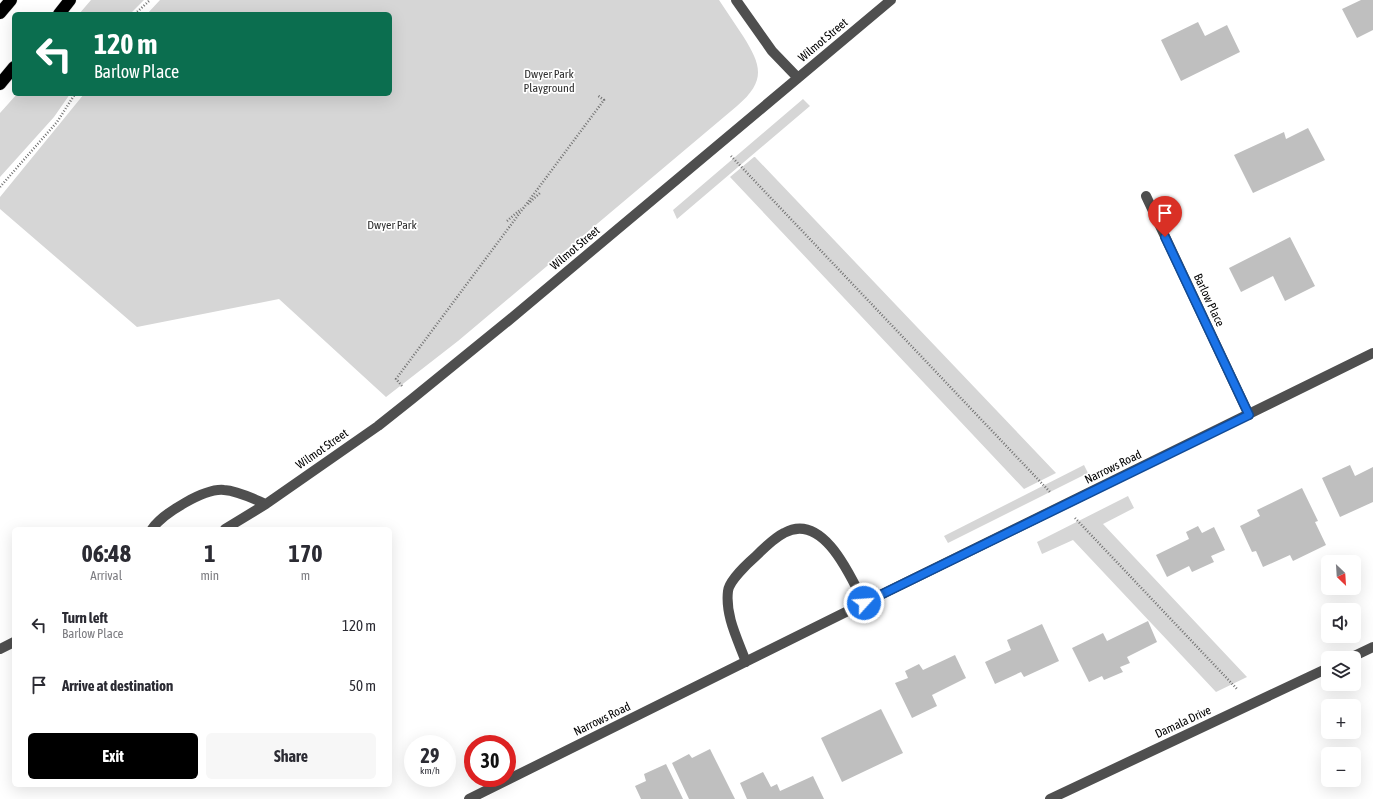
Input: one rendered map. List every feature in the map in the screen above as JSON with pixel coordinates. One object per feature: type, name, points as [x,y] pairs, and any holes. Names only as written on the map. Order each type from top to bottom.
[{"type":"highway","points":[[0,13],[11,0]]},
{"type":"highway","points":[[61,12],[70,0]]},
{"type":"highway","points":[[0,84],[12,69]]},
{"type":"street","points":[[736,0],[772,51],[798,78]]},
{"type":"street","name":"Wilmot Street","points":[[228,527],[266,504],[378,426],[412,399],[520,312],[891,0]]},
{"type":"street","name":"Barlow Place","points":[[1146,196],[1249,415]]},
{"type":"street","name":"Narrows Road","points":[[469,799],[1373,353]]},
{"type":"street","points":[[154,527],[161,518],[175,508],[216,490],[234,492],[266,504]]},
{"type":"street","points":[[746,662],[733,627],[728,608],[728,590],[741,569],[784,532],[800,528],[814,532],[830,544],[844,564],[864,603]]},
{"type":"street","points":[[0,649],[12,643]]},
{"type":"street","points":[[1361,653],[1373,647]]},
{"type":"street","name":"Damala Drive","points":[[1050,799],[1321,671]]},
{"type":"path","points":[[137,12],[150,0]]},
{"type":"path","points":[[412,399],[396,379],[604,100],[597,95]]},
{"type":"path","points":[[0,187],[57,122],[73,96]]},
{"type":"path","points":[[733,158],[1047,489]]},
{"type":"path","points":[[507,220],[542,192]]},
{"type":"path","points":[[1076,519],[1240,692],[1247,706]]},
{"type":"green space","points":[[91,0],[144,0],[132,12],[81,12]]},
{"type":"green space","name":"Dwyer Park","points":[[160,0],[719,0],[743,36],[754,56],[758,73],[757,81],[753,89],[737,106],[458,341],[386,397],[279,299],[137,327],[0,209],[0,197],[82,96],[392,96],[392,12],[149,12]]},
{"type":"green space","points":[[15,96],[69,96],[54,117],[0,177],[0,113]]},
{"type":"green space","points":[[803,99],[810,106],[677,219],[673,210]]},
{"type":"green space","points":[[754,157],[1056,473],[1024,489],[730,177]]},
{"type":"green space","points":[[1084,465],[1088,473],[948,543],[944,536]]},
{"type":"green space","points":[[1128,496],[1134,508],[1103,524],[1247,677],[1216,692],[1073,540],[1042,554],[1037,542]]},
{"type":"building","points":[[1361,0],[1373,0],[1373,30],[1357,38],[1342,9]]},
{"type":"building","points":[[1198,22],[1205,36],[1227,25],[1240,52],[1181,81],[1161,40]]},
{"type":"building","points":[[1308,128],[1325,160],[1253,193],[1234,155],[1284,132],[1286,139]]},
{"type":"building","points":[[1290,237],[1315,286],[1285,301],[1273,276],[1241,292],[1229,268]]},
{"type":"building","points":[[1350,465],[1355,476],[1373,467],[1373,502],[1340,517],[1322,478]]},
{"type":"building","points":[[1302,488],[1318,521],[1315,522],[1326,545],[1293,561],[1290,555],[1263,567],[1256,551],[1252,552],[1240,526],[1260,516],[1257,510]]},
{"type":"building","points":[[1198,526],[1202,533],[1214,527],[1225,550],[1211,556],[1214,562],[1192,572],[1189,566],[1167,577],[1156,555],[1189,539],[1186,532]]},
{"type":"building","points":[[1148,621],[1157,642],[1127,657],[1130,663],[1120,667],[1123,672],[1104,680],[1102,676],[1089,682],[1072,648],[1103,633],[1107,641]]},
{"type":"building","points":[[1042,624],[1059,661],[1024,677],[1021,672],[995,684],[985,662],[1011,650],[1007,640]]},
{"type":"building","points":[[955,655],[966,678],[932,695],[937,706],[912,718],[895,683],[908,678],[905,671],[919,664],[923,670]]},
{"type":"building","points":[[881,709],[903,753],[842,782],[821,738]]},
{"type":"building","points":[[710,749],[735,799],[689,799],[672,763],[689,754],[692,758]]},
{"type":"building","points":[[666,764],[683,799],[641,799],[635,786],[646,781],[644,774]]},
{"type":"building","points":[[763,772],[771,787],[777,784],[780,791],[813,776],[824,799],[747,799],[740,783]]},
{"type":"route","points":[[864,603],[1249,415],[1165,237]]},
{"type":"park label","name":"Dwyer Park Playground","points":[[549,81]]}]
